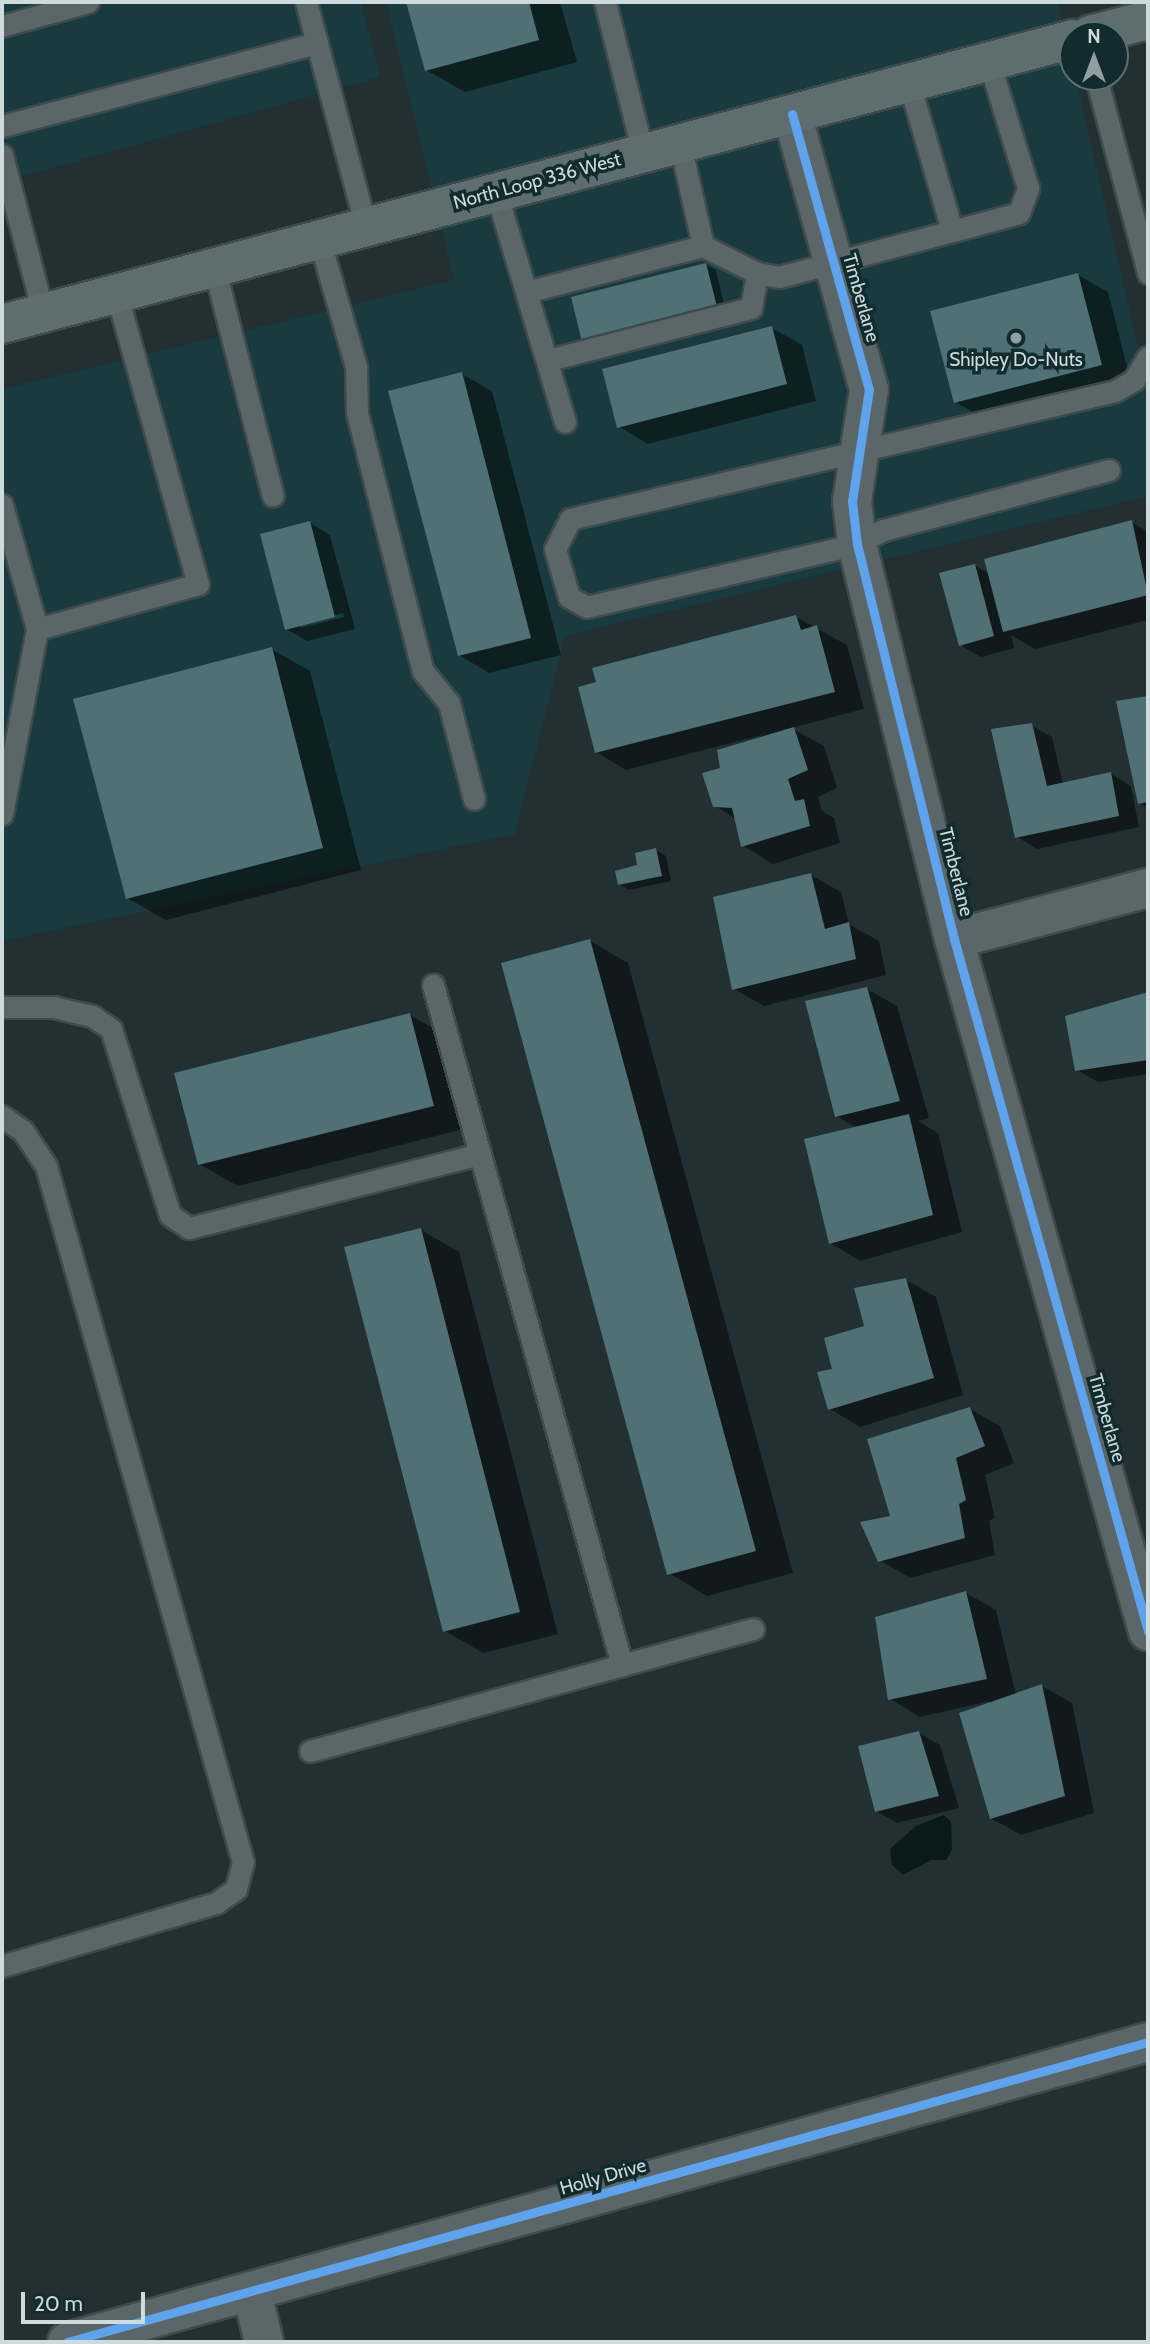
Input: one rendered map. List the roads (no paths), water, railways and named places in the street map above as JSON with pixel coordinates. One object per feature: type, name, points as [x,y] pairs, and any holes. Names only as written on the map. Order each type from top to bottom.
[{"type":"main road","points":[[1129,25],[1148,20]]},
{"type":"main road","name":"North Loop 336 West","points":[[2,324],[1059,43]]},
{"type":"street","name":"Timberlane","points":[[792,114],[869,389],[857,454],[852,501],[857,544],[954,939],[1133,1520],[1148,1631]]},
{"type":"street","points":[[954,939],[1148,888]]},
{"type":"street","name":"Holly Drive","points":[[67,2342],[252,2293],[1148,2042]]},
{"type":"street","points":[[252,2293],[264,2342]]},
{"type":"lane","points":[[2,26],[88,2]]},
{"type":"lane","points":[[306,2],[366,227]]},
{"type":"lane","points":[[605,2],[643,153]]},
{"type":"lane","points":[[2,126],[317,43]]},
{"type":"lane","points":[[530,291],[703,246],[757,273],[779,276],[1019,213],[1028,202],[989,62]]},
{"type":"lane","points":[[909,83],[952,230]]},
{"type":"lane","points":[[1100,91],[1148,273]]},
{"type":"lane","points":[[680,144],[703,246]]},
{"type":"lane","points":[[2,155],[43,312]]},
{"type":"lane","points":[[496,192],[530,291],[565,422]]},
{"type":"lane","points":[[319,239],[356,366],[357,413],[423,671],[449,703],[474,799]]},
{"type":"lane","points":[[214,267],[273,496]]},
{"type":"lane","points":[[548,360],[751,308],[757,273]]},
{"type":"lane","points":[[37,629],[198,584],[116,293]]},
{"type":"lane","points":[[1109,470],[883,530],[857,544],[587,607],[569,597],[555,549],[570,519],[857,454],[1115,391],[1134,380],[1148,357]]},
{"type":"lane","points":[[2,505],[37,629],[2,814]]},
{"type":"lane","points":[[433,985],[622,1665]]},
{"type":"lane","points":[[2,1007],[53,1007],[92,1016],[111,1029],[170,1215],[189,1228],[480,1154]]},
{"type":"lane","points":[[2,1116],[23,1131],[46,1166],[243,1862],[236,1889],[216,1903],[2,1966]]},
{"type":"lane","points":[[310,1751],[753,1629]]},
{"type":"place","name":"Shipley Do-Nuts","points":[[1016,338]]}]
